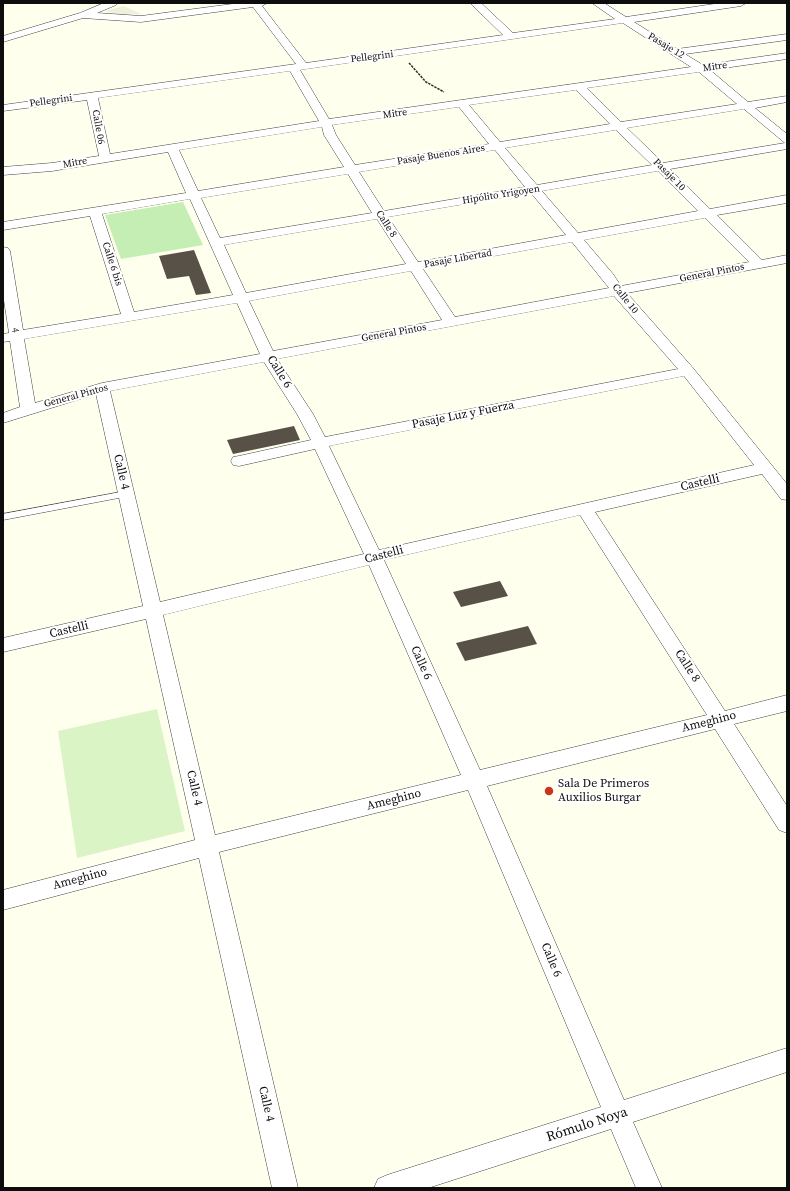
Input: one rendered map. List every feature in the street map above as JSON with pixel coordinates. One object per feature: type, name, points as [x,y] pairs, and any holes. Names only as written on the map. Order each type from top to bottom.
[{"type":"street","points":[[83,15],[141,19],[257,3],[298,67]]},
{"type":"street","points":[[475,3],[512,37]]},
{"type":"street","name":"Pasaje 12","points":[[597,3],[702,69],[787,140]]},
{"type":"street","name":"Pellegrini","points":[[3,108],[625,21],[741,3]]},
{"type":"street","points":[[3,38],[83,15],[111,4]]},
{"type":"street","points":[[676,52],[787,37]]},
{"type":"street","name":"Mitre","points":[[3,171],[41,169],[326,123],[787,56]]},
{"type":"street","name":"Calle 8","points":[[298,67],[326,123],[330,135],[413,267],[451,322]]},
{"type":"street","name":"Pasaje 10","points":[[578,86],[759,264]]},
{"type":"street","name":"Calle 06","points":[[92,96],[103,151],[106,158]]},
{"type":"street","name":"Pasaje Buenos Aires","points":[[3,226],[787,100]]},
{"type":"street","name":"Calle 10","points":[[462,104],[608,277],[618,292],[688,371],[787,495]]},
{"type":"street","name":"Hipólito Yrigoyen","points":[[215,243],[787,146]]},
{"type":"street","name":"Calle 6","points":[[172,148],[268,356],[305,414],[374,557],[474,780],[649,1188]]},
{"type":"street","name":"Pasaje Libertad","points":[[9,337],[241,298],[787,199]]},
{"type":"street","name":"Calle 6 bis","points":[[95,212],[129,317]]},
{"type":"street","name":"4","points":[[3,251],[9,337],[28,409]]},
{"type":"street","name":"General Pintos","points":[[3,418],[67,397],[102,388],[787,259]]},
{"type":"street","name":"Pasaje Luz y Fuerza","points":[[239,461],[320,443],[688,371]]},
{"type":"street","name":"Calle 4","points":[[102,388],[285,1188]]},
{"type":"street","name":"Castelli","points":[[3,645],[396,551],[765,468]]},
{"type":"street","name":"Calle 8","points":[[585,509],[787,824]]},
{"type":"street","name":"Ameghino","points":[[3,900],[207,846],[787,703]]},
{"type":"street","name":"Rómulo Noya","points":[[387,1188],[787,1060]]},
{"type":"lane","points":[[3,517],[126,494]]},
{"type":"path","points":[[400,53],[426,82],[462,104]]},
{"type":"green space","points":[[183,202],[203,245],[121,259],[105,215]]},
{"type":"green space","points":[[157,709],[185,831],[77,858],[58,731]]},
{"type":"shaded area","points":[[124,6],[141,14],[120,15],[105,11]]},
{"type":"building","points":[[194,250],[211,293],[196,295],[189,276],[167,279],[159,256]]},
{"type":"building","points":[[294,426],[300,440],[233,454],[227,440]]},
{"type":"building","points":[[500,581],[508,596],[461,607],[453,592]]},
{"type":"building","points":[[528,626],[537,644],[465,661],[456,643]]},
{"type":"place","name":"Sala De Primeros Auxilios Burgar","points":[[549,791]]}]
